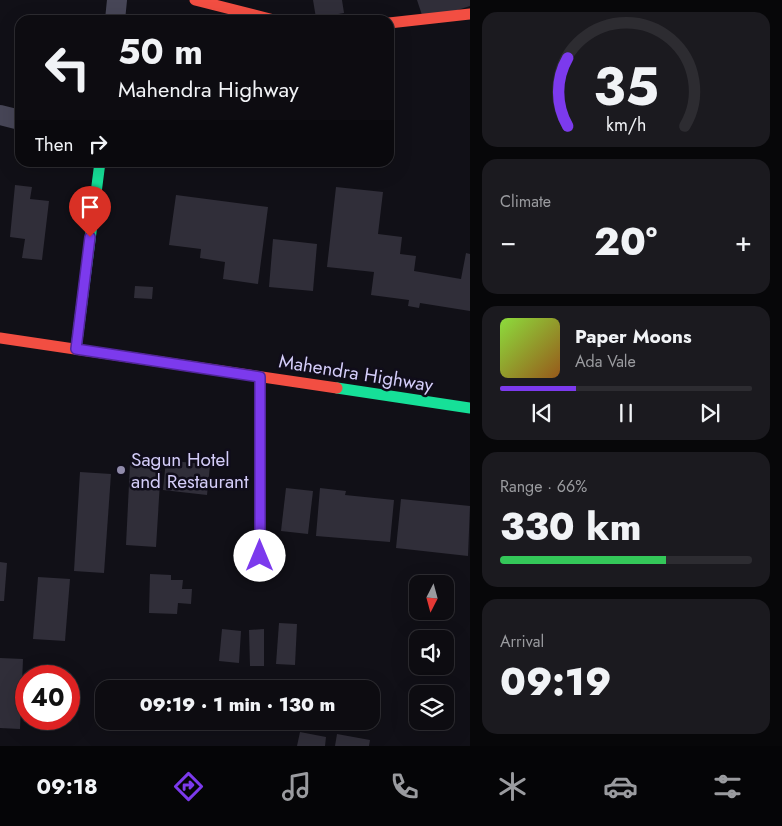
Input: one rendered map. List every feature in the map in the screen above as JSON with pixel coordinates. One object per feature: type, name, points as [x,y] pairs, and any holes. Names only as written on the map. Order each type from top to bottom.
[{"type":"main road","points":[[195,0],[254,15]]},
{"type":"main road","points":[[394,22],[470,14]]},
{"type":"main road","points":[[76,349],[99,167]]},
{"type":"main road","name":"Mahendra Highway","points":[[0,338],[470,408]]},
{"type":"main road","points":[[260,377],[260,556]]},
{"type":"street","points":[[116,15],[117,0]]},
{"type":"street","points":[[0,115],[15,119]]},
{"type":"building","points":[[313,0],[342,0],[344,13],[316,15]]},
{"type":"building","points":[[417,0],[470,0],[470,6],[424,21]]},
{"type":"building","points":[[15,185],[32,187],[30,199],[49,201],[42,260],[22,258],[25,239],[10,237]]},
{"type":"building","points":[[336,187],[383,192],[378,234],[402,237],[400,254],[416,256],[414,271],[461,279],[466,253],[470,254],[470,311],[420,303],[419,308],[408,306],[409,300],[371,295],[374,272],[327,267]]},
{"type":"building","points":[[176,195],[268,207],[258,284],[223,279],[225,262],[200,258],[201,249],[169,245]]},
{"type":"building","points":[[273,239],[317,244],[313,291],[269,287]]},
{"type":"building","points":[[135,286],[153,287],[152,299],[134,298]]},
{"type":"building","points":[[166,460],[210,465],[207,495],[163,490]]},
{"type":"building","points":[[130,464],[161,466],[156,547],[126,545]]},
{"type":"building","points":[[80,472],[111,474],[104,573],[74,571]]},
{"type":"building","points":[[286,488],[313,491],[308,534],[281,531]]},
{"type":"building","points":[[320,488],[346,491],[345,495],[394,500],[390,542],[316,536]]},
{"type":"building","points":[[401,499],[470,506],[468,556],[396,548]]},
{"type":"building","points":[[0,562],[7,563],[4,601],[0,601]]},
{"type":"building","points":[[150,574],[171,575],[171,580],[183,580],[182,589],[192,589],[191,604],[178,603],[177,614],[149,613]]},
{"type":"building","points":[[38,577],[70,579],[65,641],[33,639]]},
{"type":"building","points":[[279,623],[297,624],[295,665],[276,664]]},
{"type":"building","points":[[222,629],[241,631],[239,663],[219,661]]},
{"type":"building","points":[[264,629],[264,666],[250,666],[249,630]]},
{"type":"building","points":[[0,658],[23,659],[23,665],[15,665],[15,729],[0,728]]},
{"type":"building","points":[[300,732],[326,737],[325,746],[297,746]]},
{"type":"building","points":[[337,734],[370,740],[369,746],[335,746]]},
{"type":"traffic: fast","points":[[76,349],[99,167]]},
{"type":"traffic: fast","points":[[337,388],[470,408]]},
{"type":"traffic: slow","points":[[260,377],[260,556]]},
{"type":"traffic: jam","points":[[195,0],[254,15]]},
{"type":"traffic: jam","points":[[394,22],[470,14]]},
{"type":"traffic: jam","points":[[0,338],[337,388]]},
{"type":"place","name":"Sagun Hotel and Restaurant","points":[[121,470]]},
{"type":"route","points":[[90,237],[76,349],[260,377],[260,556]]}]
